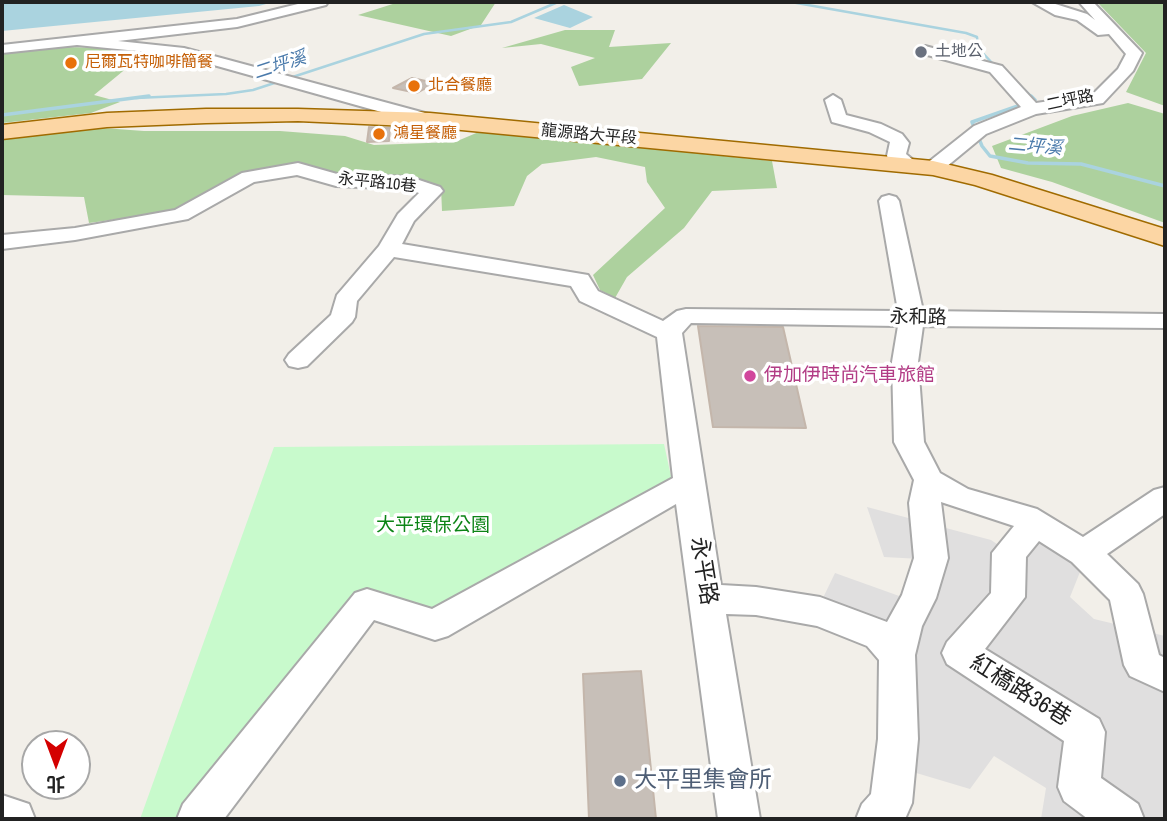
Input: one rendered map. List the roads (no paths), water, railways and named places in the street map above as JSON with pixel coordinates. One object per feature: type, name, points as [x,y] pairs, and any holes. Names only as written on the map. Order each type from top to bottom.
[{"type":"main road","name":"龍源路大平段","points":[[2,132],[107,120],[206,116],[430,120],[933,168],[984,180],[1165,238]]},
{"type":"street","points":[[2,49],[237,23],[321,2]]},
{"type":"street","points":[[1039,2],[1060,12],[1082,17],[1134,53]]},
{"type":"street","points":[[1086,2],[1134,53]]},
{"type":"street","points":[[78,41],[179,51],[430,120]]},
{"type":"street","points":[[925,50],[996,69],[1032,109]]},
{"type":"street","name":"二坪路","points":[[933,168],[980,130],[1032,109],[1097,99],[1125,71],[1134,53]]},
{"type":"street","points":[[833,100],[838,118],[875,128],[896,138],[900,143],[896,156],[909,165]]},
{"type":"street","name":"永平路10巷","points":[[2,242],[75,234],[181,215],[249,177],[298,169],[336,180],[410,183],[433,191],[405,218],[389,249]]},
{"type":"street","points":[[889,201],[912,318],[905,362],[909,442],[929,480],[958,498],[1026,517],[1084,552],[1126,594],[1143,665],[1165,676]]},
{"type":"street","points":[[298,360],[343,317],[345,300],[389,249],[580,280],[588,296],[671,328]]},
{"type":"street","name":"永和路","points":[[671,328],[687,316],[1165,321]]},
{"type":"street","name":"永平路","points":[[671,328],[689,483],[739,819]]},
{"type":"street","points":[[877,819],[891,803],[898,739],[897,656],[904,625],[919,598],[931,558],[925,503],[929,480]]},
{"type":"street","points":[[198,819],[367,603],[435,625],[689,483]]},
{"type":"street","points":[[1084,552],[1165,498]]},
{"type":"street","name":"紅橋路36巷","points":[[1036,523],[1009,552],[1008,597],[960,653],[1085,732],[1079,787],[1123,819]]},
{"type":"street","points":[[707,599],[756,601],[820,612],[880,635],[897,656]]},
{"type":"street","points":[[2,816],[14,819]]},
{"type":"water","points":[[2,2],[273,2],[259,6],[2,31]]},
{"type":"water","points":[[564,5],[593,17],[570,28],[534,18]]},
{"type":"waterway","name":"二坪溪","points":[[136,98],[226,94],[253,90],[424,34],[511,22],[558,2]]},
{"type":"waterway","name":"二坪溪","points":[[791,2],[966,33],[977,37],[978,48],[996,67]]},
{"type":"waterway","name":"二坪溪","points":[[1015,81],[1033,98]]},
{"type":"waterway","name":"二坪溪","points":[[2,115],[149,96]]},
{"type":"waterway","name":"二坪溪","points":[[1033,98],[1035,100],[972,122],[982,146],[990,156],[1028,163],[1081,164],[1165,186]]},
{"type":"place","name":"土地公","points":[[921,52]]},
{"type":"place","name":"尼爾瓦特咖啡簡餐","points":[[71,63]]},
{"type":"place","name":"北合餐廳","points":[[414,86]]},
{"type":"place","name":"鴻星餐廳","points":[[379,134]]},
{"type":"place","name":"伊加伊時尚汽車旅館","points":[[750,376]]},
{"type":"place","name":"大平里集會所","points":[[620,781]]},
{"type":"park label","name":"大平環保公園","points":[[433,526]]}]
